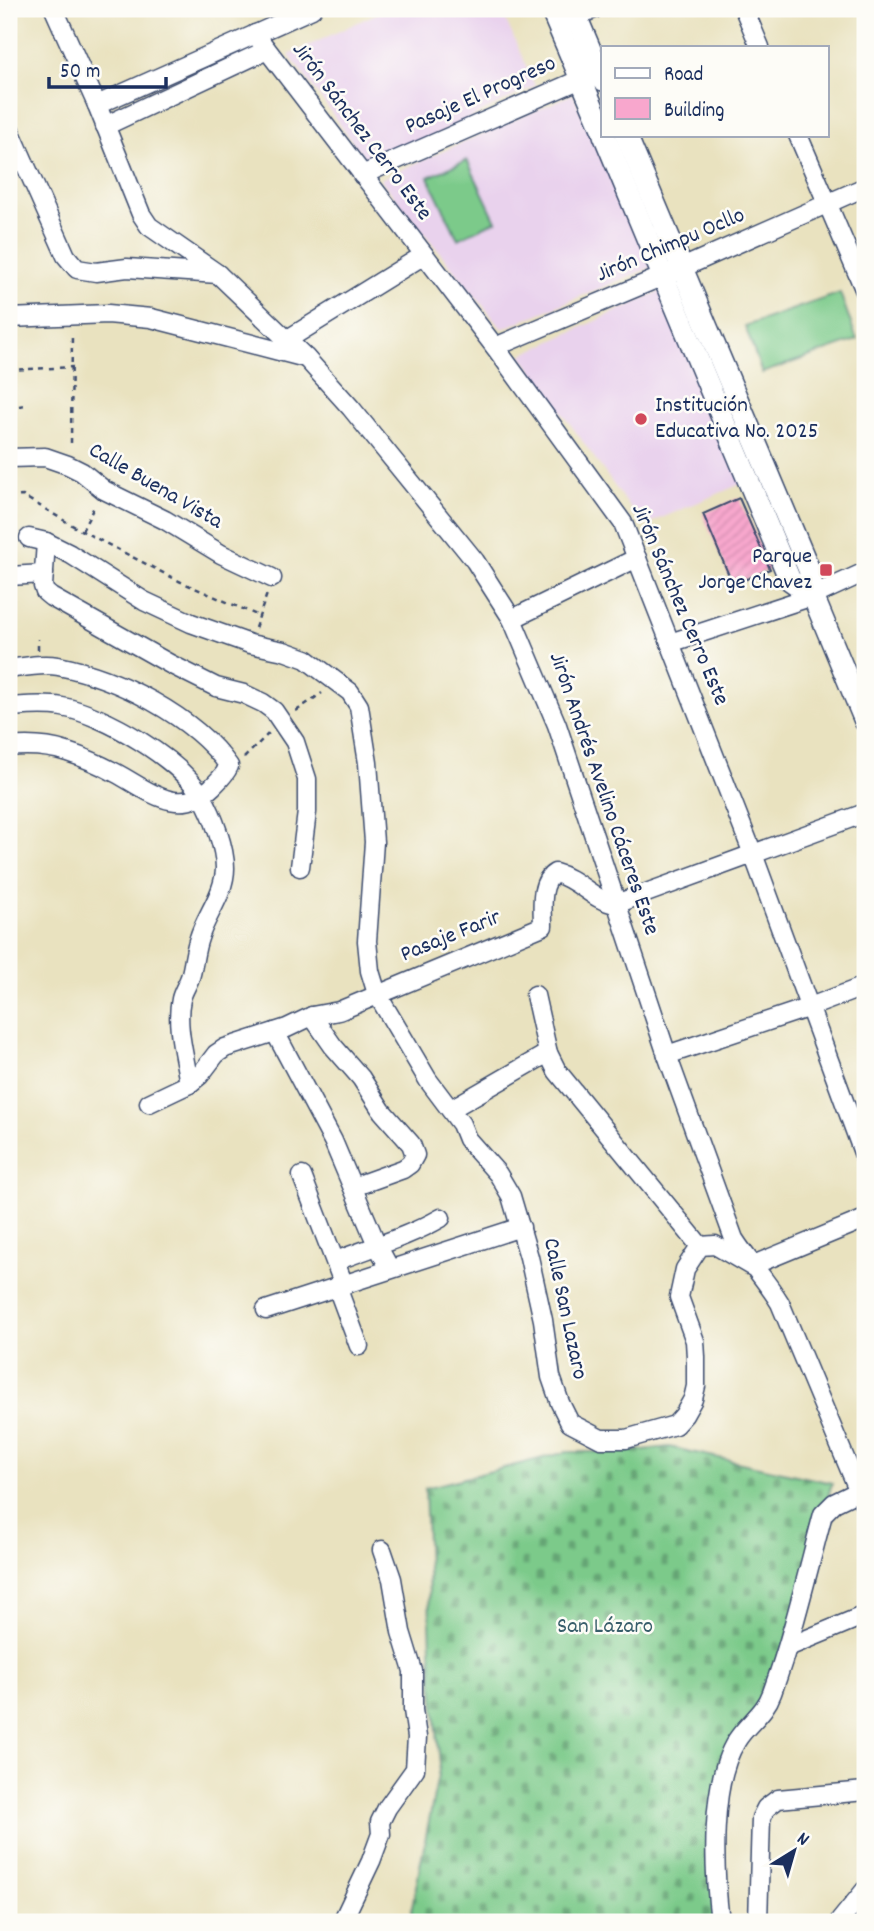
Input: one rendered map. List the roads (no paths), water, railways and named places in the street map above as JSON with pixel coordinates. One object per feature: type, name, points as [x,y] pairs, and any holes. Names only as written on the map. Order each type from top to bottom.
[{"type":"street","name":"Jirón Andrés Avelino Cáceres Este","points":[[54,9],[141,214],[149,226],[218,274],[306,358],[351,408],[475,561],[512,619],[557,725],[667,1055],[734,1239],[780,1303],[863,1495]]},
{"type":"street","points":[[97,105],[312,9]]},
{"type":"street","points":[[744,9],[760,46]]},
{"type":"street","points":[[570,13],[581,79],[601,128]]},
{"type":"street","points":[[570,13],[601,76]]},
{"type":"street","name":"Jirón Sánchez Cerro Este","points":[[255,33],[495,347],[623,523],[753,854],[865,1158]]},
{"type":"street","points":[[105,126],[267,50]]},
{"type":"street","name":"Pasaje El Progreso","points":[[362,175],[581,79]]},
{"type":"street","points":[[9,128],[66,256],[77,269],[96,272],[127,268],[218,274]]},
{"type":"street","points":[[605,136],[673,272],[810,572],[813,596],[865,722]]},
{"type":"street","points":[[626,136],[673,272]]},
{"type":"street","points":[[798,136],[865,291]]},
{"type":"street","name":"Jirón Chimpu Ocllo","points":[[495,347],[865,187]]},
{"type":"street","points":[[288,339],[424,255]]},
{"type":"street","points":[[9,306],[16,318],[108,314],[151,318],[306,358]]},
{"type":"street","name":"Calle Buena Vista","points":[[9,458],[46,457],[82,472],[104,490],[165,520],[221,554],[272,578]]},
{"type":"street","name":"Calle San Lazaro","points":[[44,574],[38,540],[70,554],[144,601],[191,623],[250,644],[306,659],[350,692],[359,706],[368,763],[374,842],[367,958],[377,994],[428,1080],[461,1124],[467,1139],[505,1184],[521,1227],[543,1320],[551,1377],[570,1423],[601,1439],[626,1439],[675,1425],[693,1399],[697,1374],[695,1341],[679,1297],[685,1269],[700,1246]]},
{"type":"street","points":[[512,619],[636,558]]},
{"type":"street","points":[[670,643],[813,596],[865,572]]},
{"type":"street","points":[[9,576],[44,574],[43,586],[51,597],[170,664],[216,687],[244,694],[274,711],[295,742],[307,779],[307,812],[300,867]]},
{"type":"street","points":[[9,669],[55,665],[109,681],[168,711],[212,745],[229,766],[226,773],[202,797],[182,802],[167,800],[142,790],[117,774],[67,752],[29,745],[9,747]]},
{"type":"street","points":[[9,707],[63,707],[97,718],[142,742],[173,764],[202,797],[222,847],[225,870],[220,891],[199,937],[190,978],[181,1000],[181,1034],[189,1083]]},
{"type":"street","points":[[617,904],[865,813]]},
{"type":"street","name":"Pasaje Farir","points":[[149,1103],[189,1083],[225,1048],[313,1016],[339,1011],[543,926],[545,885],[548,877],[555,873],[569,877],[601,902],[617,904]]},
{"type":"street","points":[[667,1055],[865,986]]},
{"type":"street","points":[[534,995],[548,1053],[556,1071],[700,1246],[715,1245],[751,1266],[865,1219]]},
{"type":"street","points":[[313,1016],[333,1046],[361,1078],[382,1111],[411,1144],[415,1155],[403,1169],[353,1187]]},
{"type":"street","points":[[275,1032],[333,1141],[377,1245],[390,1269]]},
{"type":"street","points":[[451,1109],[548,1053]]},
{"type":"street","points":[[302,1176],[336,1261],[340,1286],[359,1346]]},
{"type":"street","points":[[336,1261],[415,1233],[442,1218]]},
{"type":"street","points":[[266,1310],[521,1227]]},
{"type":"street","points":[[720,1922],[715,1843],[723,1771],[737,1739],[762,1712],[771,1697],[788,1647],[823,1514],[834,1503],[863,1495]]},
{"type":"street","points":[[342,1922],[371,1861],[381,1834],[380,1822],[415,1769],[417,1737],[413,1710],[414,1671],[401,1632],[392,1579],[382,1550]]},
{"type":"street","points":[[788,1647],[865,1615]]},
{"type":"street","points":[[758,1922],[761,1818],[766,1808],[778,1799],[865,1791]]},
{"type":"street","points":[[839,1922],[865,1890]]},
{"type":"place","name":"Institución Educativa No. 2025","points":[[641,419]]},
{"type":"place","name":"Parque Jorge Chavez","points":[[826,570]]},
{"type":"park label","name":"San Lázaro","points":[[605,1627]]}]
